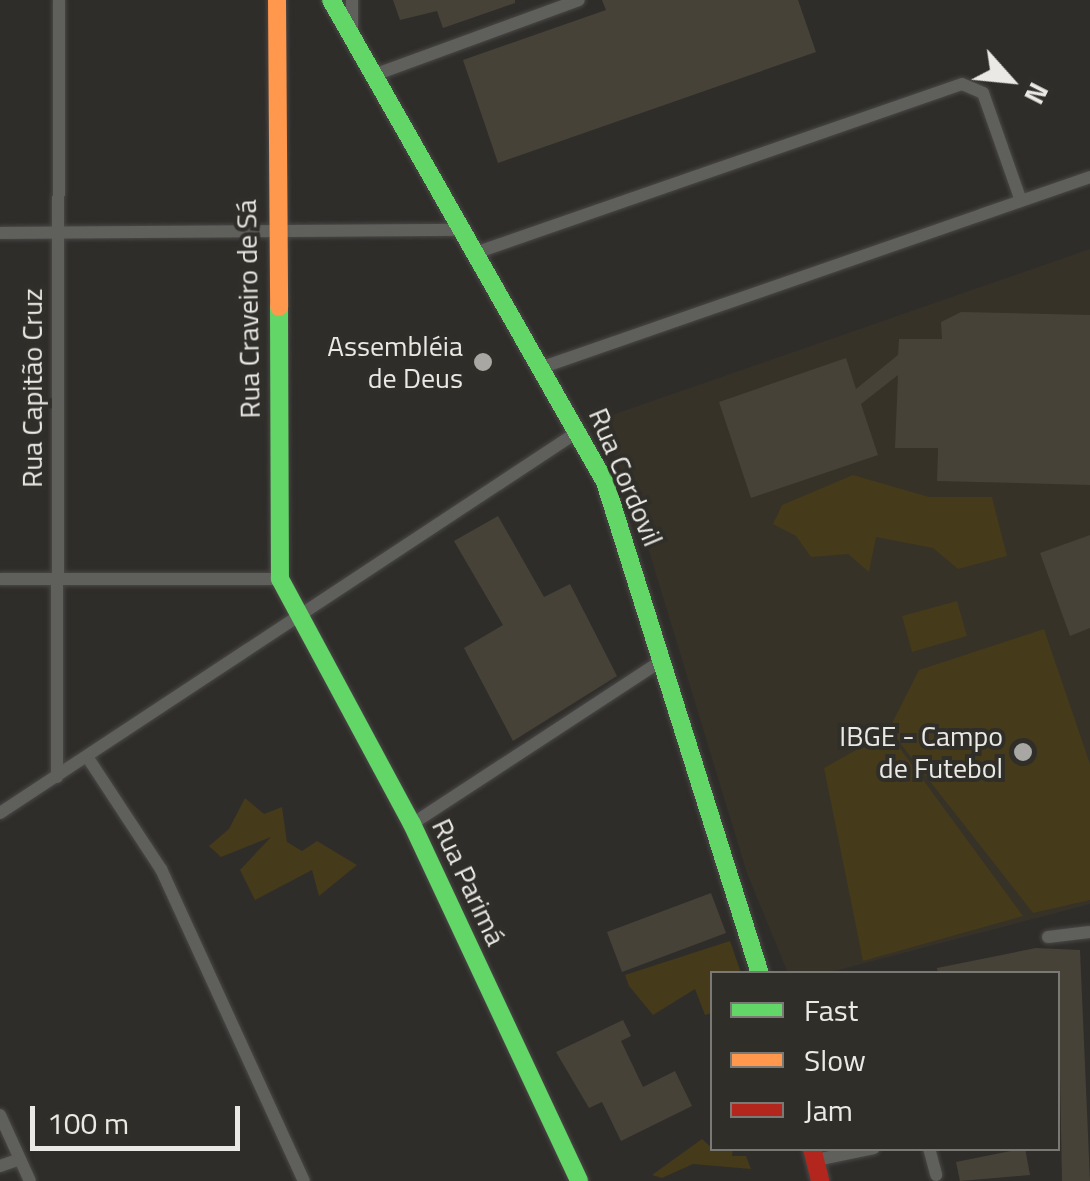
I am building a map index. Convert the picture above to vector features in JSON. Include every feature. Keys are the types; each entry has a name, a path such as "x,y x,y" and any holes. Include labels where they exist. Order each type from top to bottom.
{"street":[{"name":"Rua Capitão Cruz","path":"58,777 60,0"},
{"name":"Rua Craveiro de Sá","path":"276,0 273,234 280,579 296,614"},
{"name":"Rua Cordovil","path":"331,0 579,431 623,526 661,661 759,971"},
{"path":"352,0 352,40"},
{"path":"374,74 579,0"},
{"path":"478,252 962,84 984,93 1021,201"},
{"path":"543,367 1090,177"},
{"path":"0,233 464,230"},
{"path":"0,813 88,758 296,614 579,431"},
{"path":"0,579 280,579"},
{"name":"Rua Parimá","path":"296,614 412,824 578,1181"},
{"path":"412,824 661,661"},
{"path":"88,758 161,869 304,1181"},
{"path":"1048,936 1090,932"},
{"path":"0,1115 30,1181"},
{"path":"820,1181 814,1154 844,1151"},
{"path":"930,1151 936,1175"},
{"path":"0,1166 20,1158"}],"shaded area":[{"path":"1090,249 1090,904 835,971 787,971 747,873 632,495 598,420"},
{"path":"853,475 929,497 992,497 1007,556 958,569 933,548 876,537 869,572 848,554 811,557 796,536 773,524 782,505"},
{"path":"957,601 967,636 912,652 902,616"},
{"name":"IBGE - Campo de Futebol","path":"1044,629 1090,764 1090,900 1033,913 889,729 919,670"},
{"path":"888,732 1023,916 863,961 824,768"},
{"path":"245,798 264,814 282,807 287,842 302,851 317,841 357,865 319,896 312,870 255,900 240,870 271,837 221,857 209,846 229,829"},
{"path":"730,941 740,971 710,971 710,1014 705,1015 695,989 653,1015 629,986 625,975"},
{"path":"702,1139 710,1151 733,1151 732,1156 746,1156 751,1169 693,1164 662,1178 652,1175"}],"building":[{"path":"393,0 515,3 443,28 437,11 400,20"},
{"path":"602,0 798,0 816,52 498,163 463,60 606,10"},
{"path":"961,312 1090,315 1090,485 937,481 938,448 895,448 898,375 861,404 878,455 751,498 719,402 846,358 856,389 898,355 899,339 942,339 941,322"},
{"path":"498,516 544,597 570,584 617,676 513,741 464,648 503,625 454,541"},
{"path":"1090,535 1090,628 1070,636 1040,553"},
{"path":"711,893 726,933 622,972 607,932"},
{"path":"1036,948 1080,950 1090,1181 1062,1181 1060,971 937,968"},
{"path":"623,1020 631,1036 621,1041 643,1087 675,1071 692,1106 621,1141 602,1102 589,1108 556,1052"},
{"path":"1026,1151 1030,1175 960,1181 956,1162"}],"traffic: fast":[{"path":"331,0 605,482 759,971"},
{"path":"279,307 280,579 412,824 579,1181"}],"traffic: slow":[{"path":"277,0 279,307"}],"traffic: jam":[{"path":"813,1151 820,1181"}],"place":[{"name":"Assembléia de Deus","path":"483,362"},
{"name":"IBGE - Campo de Futebol","path":"1023,752"}]}
